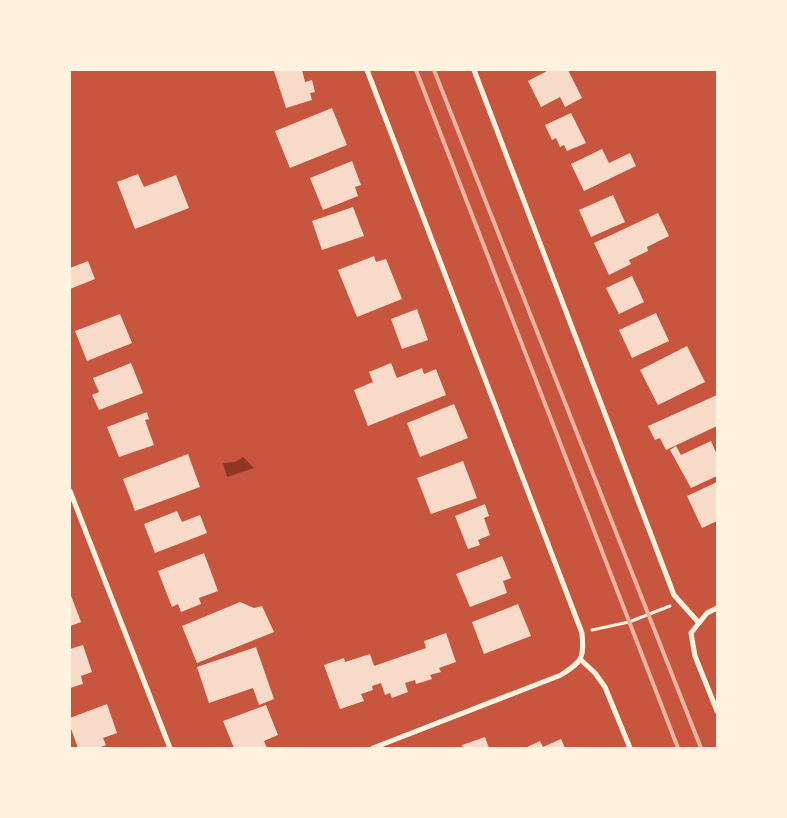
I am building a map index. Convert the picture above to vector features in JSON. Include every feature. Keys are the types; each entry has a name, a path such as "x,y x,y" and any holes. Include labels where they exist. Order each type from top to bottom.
{"street":[{"path":"367,70 582,632 584,650 581,660 561,674 373,748"},
{"path":"474,70 674,595 699,623"},
{"path":"70,491 170,748"},
{"path":"717,608 707,613 692,633 695,656 717,711"},
{"path":"581,660 595,673 604,686 630,748"}],"path":[{"path":"582,632 629,622 674,604"}],"shaded area":[{"path":"243,457 254,468 227,477 223,463 235,462"}],"building":[{"path":"302,70 305,82 312,80 315,92 310,93 312,100 286,108 274,71"},
{"path":"549,70 568,70 582,98 565,107 560,97 541,107 528,81"},
{"path":"332,108 347,145 290,168 275,131"},
{"path":"571,113 586,143 567,151 564,145 560,147 556,138 552,140 545,125"},
{"path":"602,149 609,163 630,153 636,166 584,191 571,164"},
{"path":"352,161 361,185 355,187 358,196 323,210 310,178"},
{"path":"138,174 144,187 176,175 189,208 135,229 117,182"},
{"path":"613,195 625,222 591,237 579,210"},
{"path":"353,207 364,236 322,250 312,221"},
{"path":"658,213 669,236 647,247 648,251 629,260 631,264 609,275 594,243"},
{"path":"374,256 376,262 386,259 402,299 357,317 338,270"},
{"path":"88,261 95,279 70,289 70,268"},
{"path":"632,276 644,302 619,314 606,288"},
{"path":"417,309 428,340 402,349 391,319"},
{"path":"656,313 669,341 632,358 619,330"},
{"path":"120,314 132,343 87,361 75,331"},
{"path":"687,346 705,382 658,405 640,370"},
{"path":"131,363 143,393 99,410 92,395 99,392 93,378"},
{"path":"391,363 397,378 422,368 424,374 436,369 446,395 368,426 354,390 373,382 369,372"},
{"path":"717,395 717,426 666,450 660,438 655,440 648,426"},
{"path":"454,404 468,438 420,457 407,423"},
{"path":"147,412 149,419 145,420 154,445 119,457 107,427"},
{"path":"711,441 717,455 717,476 691,488 670,450 676,446 681,455"},
{"path":"188,454 200,487 135,511 123,479"},
{"path":"463,461 477,498 431,514 417,478"},
{"path":"717,482 717,521 702,528 687,496"},
{"path":"485,504 489,516 484,518 490,535 478,540 480,545 468,549 455,516"},
{"path":"177,511 182,522 200,515 207,533 155,553 144,524"},
{"path":"204,553 218,591 199,598 201,604 181,612 178,604 172,607 158,571"},
{"path":"502,556 511,578 503,581 507,593 470,607 456,574"},
{"path":"70,593 81,622 70,626"},
{"path":"240,602 254,608 262,606 274,632 197,663 182,626"},
{"path":"518,604 531,636 484,654 472,622"},
{"path":"446,633 456,662 439,668 441,672 430,675 432,679 416,684 415,680 405,683 408,692 392,698 390,693 385,695 381,683 372,686 373,690 361,694 364,701 340,709 324,665 344,658 345,662 370,654 374,666 426,648 424,641"},
{"path":"83,645 92,672 81,676 83,684 70,688 70,649"},
{"path":"256,647 274,699 259,705 253,688 209,703 197,667"},
{"path":"107,704 117,733 103,738 106,745 98,748 78,748 70,726 70,718"},
{"path":"266,705 278,735 264,741 267,748 234,748 223,721"},
{"path":"485,737 489,748 463,748 462,745"},
{"path":"561,739 565,748 525,748 540,741 543,747"}],"railway":[{"path":"416,70 678,748"},
{"path":"434,70 701,748"}]}
